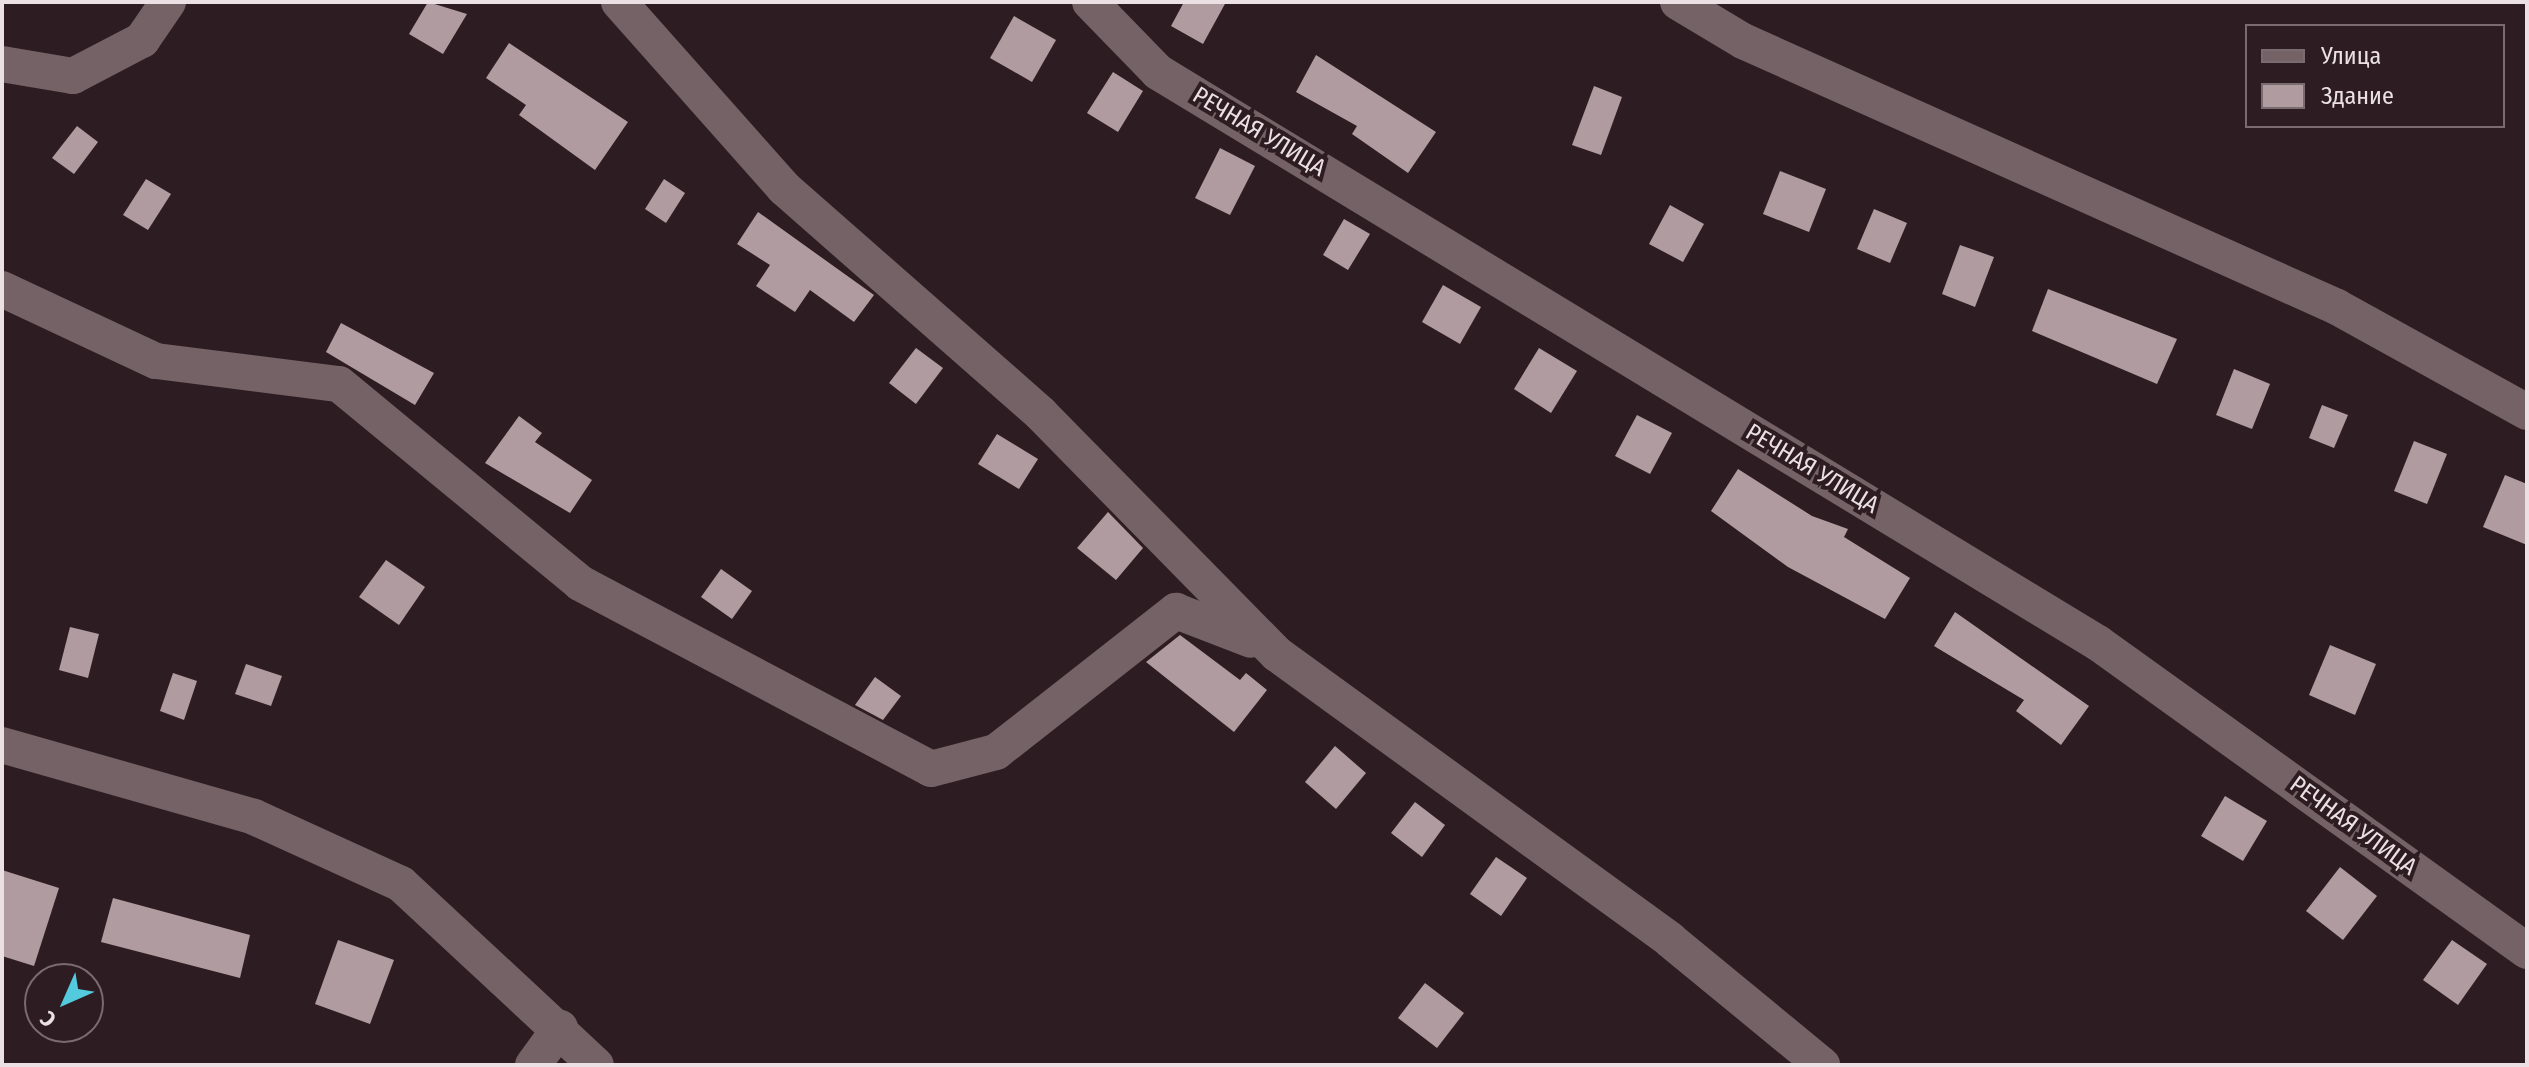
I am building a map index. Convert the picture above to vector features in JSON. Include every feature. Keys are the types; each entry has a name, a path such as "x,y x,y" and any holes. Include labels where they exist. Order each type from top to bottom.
{"street":[{"path":"2,64 73,76 142,40 168,2"},
{"path":"619,2 784,188 1041,414 1277,654"},
{"name":"РЕЧНАЯ УЛИЦА","path":"1090,2 1158,72 2098,643 2527,951"},
{"path":"1678,2 1743,41 2337,307 2527,412"},
{"path":"2,289 156,361 339,384 580,583 931,769 996,752 1176,611 1216,622 1277,654 1670,940 1822,1065"},
{"path":"2,745 254,817 401,884 560,1028 596,1065"},
{"path":"533,1065 560,1028"}],"building":[{"path":"428,2 467,14 443,54 409,34"},
{"path":"1184,2 1226,2 1203,44 1171,26"},
{"path":"1014,16 1056,40 1032,82 990,58"},
{"path":"509,43 628,122 595,170 519,115 526,105 486,78"},
{"path":"1316,55 1436,132 1408,173 1352,134 1357,126 1296,92"},
{"path":"1113,72 1143,91 1118,132 1087,113"},
{"path":"1594,86 1622,97 1601,155 1572,145"},
{"path":"77,126 98,142 74,174 52,158"},
{"path":"1220,148 1255,166 1230,215 1195,198"},
{"path":"1780,171 1826,189 1809,232 1763,214"},
{"path":"146,179 171,194 148,230 123,215"},
{"path":"664,179 685,193 666,223 645,209"},
{"path":"1670,205 1704,224 1683,262 1649,244"},
{"path":"1874,209 1907,223 1890,263 1857,249"},
{"path":"758,212 874,295 854,322 810,290 795,312 756,286 770,265 737,244"},
{"path":"1344,219 1370,234 1348,270 1323,255"},
{"path":"1960,245 1994,257 1975,307 1942,294"},
{"path":"1443,285 1481,307 1460,344 1422,322"},
{"path":"2048,289 2177,339 2157,384 2032,331"},
{"path":"341,323 434,373 415,405 326,352"},
{"path":"916,348 943,368 916,404 889,383"},
{"path":"1539,348 1577,371 1551,413 1514,389"},
{"path":"2234,369 2270,384 2252,429 2216,415"},
{"path":"2322,405 2348,415 2334,448 2309,438"},
{"path":"1637,415 1672,433 1650,474 1615,456"},
{"path":"519,416 542,433 535,442 592,480 570,513 485,463"},
{"path":"997,434 1038,459 1019,489 978,464"},
{"path":"2414,441 2447,454 2427,504 2394,491"},
{"path":"1738,469 1812,516 1848,529 1844,537 1910,578 1885,619 1788,567 1711,511"},
{"path":"2505,475 2527,484 2527,545 2483,527"},
{"path":"1108,512 1143,548 1116,580 1077,548"},
{"path":"386,560 425,587 399,625 359,597"},
{"path":"721,569 752,591 732,619 701,597"},
{"path":"1955,612 2089,706 2061,745 2016,711 2024,700 1934,646"},
{"path":"70,627 99,634 88,678 59,670"},
{"path":"1180,635 1240,680 1246,673 1267,690 1234,732 1146,662"},
{"path":"2330,645 2376,664 2355,715 2309,695"},
{"path":"246,664 282,676 271,706 235,694"},
{"path":"173,673 197,681 184,720 160,711"},
{"path":"875,677 901,696 883,720 855,705"},
{"path":"1335,746 1366,773 1336,809 1305,782"},
{"path":"2225,796 2267,821 2243,861 2201,836"},
{"path":"1415,802 1445,825 1422,857 1391,833"},
{"path":"1496,857 1527,878 1501,916 1470,894"},
{"path":"2340,867 2377,896 2343,940 2306,911"},
{"path":"2,870 59,888 35,963 2,956"},
{"path":"113,898 250,935 240,978 101,942"},
{"path":"338,940 394,960 370,1024 315,1004"},
{"path":"2452,940 2487,964 2458,1005 2423,980"},
{"path":"1425,983 1464,1013 1437,1048 1398,1018"}]}
